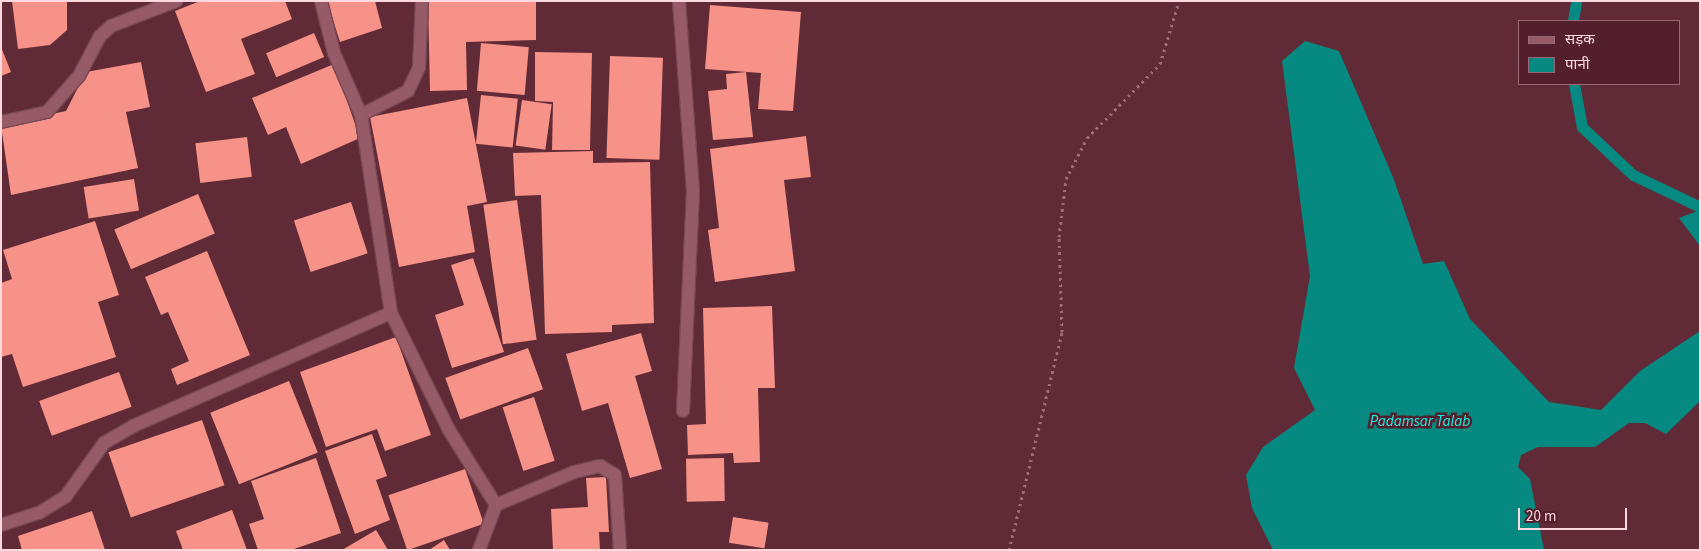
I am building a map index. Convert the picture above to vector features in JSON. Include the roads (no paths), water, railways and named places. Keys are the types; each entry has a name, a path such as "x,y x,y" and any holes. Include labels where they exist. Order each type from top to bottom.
{"street":[{"path":"1,122 47,112 79,76 100,36 111,26 176,1"},
{"path":"321,1 334,53 361,115 391,313 449,430 496,505"},
{"path":"361,115 408,92 419,67 422,1"},
{"path":"679,1 693,191 683,411"},
{"path":"1,524 39,513 66,496 104,443 133,426 391,313"},
{"path":"479,550 496,505 574,472 600,466 616,474 620,550"}],"water":[{"name":"Padamsar Talab","path":"1305,41 1339,51 1393,177 1423,264 1444,261 1470,319 1549,402 1601,410 1640,371 1700,331 1700,401 1666,434 1645,423 1629,423 1595,447 1538,447 1521,455 1518,467 1530,479 1544,550 1273,550 1252,508 1246,475 1263,447 1315,410 1294,368 1310,276 1282,61"},
{"path":"1700,210 1700,246 1679,218"}],"waterway":[{"path":"1573,20 1576,1"},
{"path":"1574,85 1582,127 1633,175 1700,207"}]}
